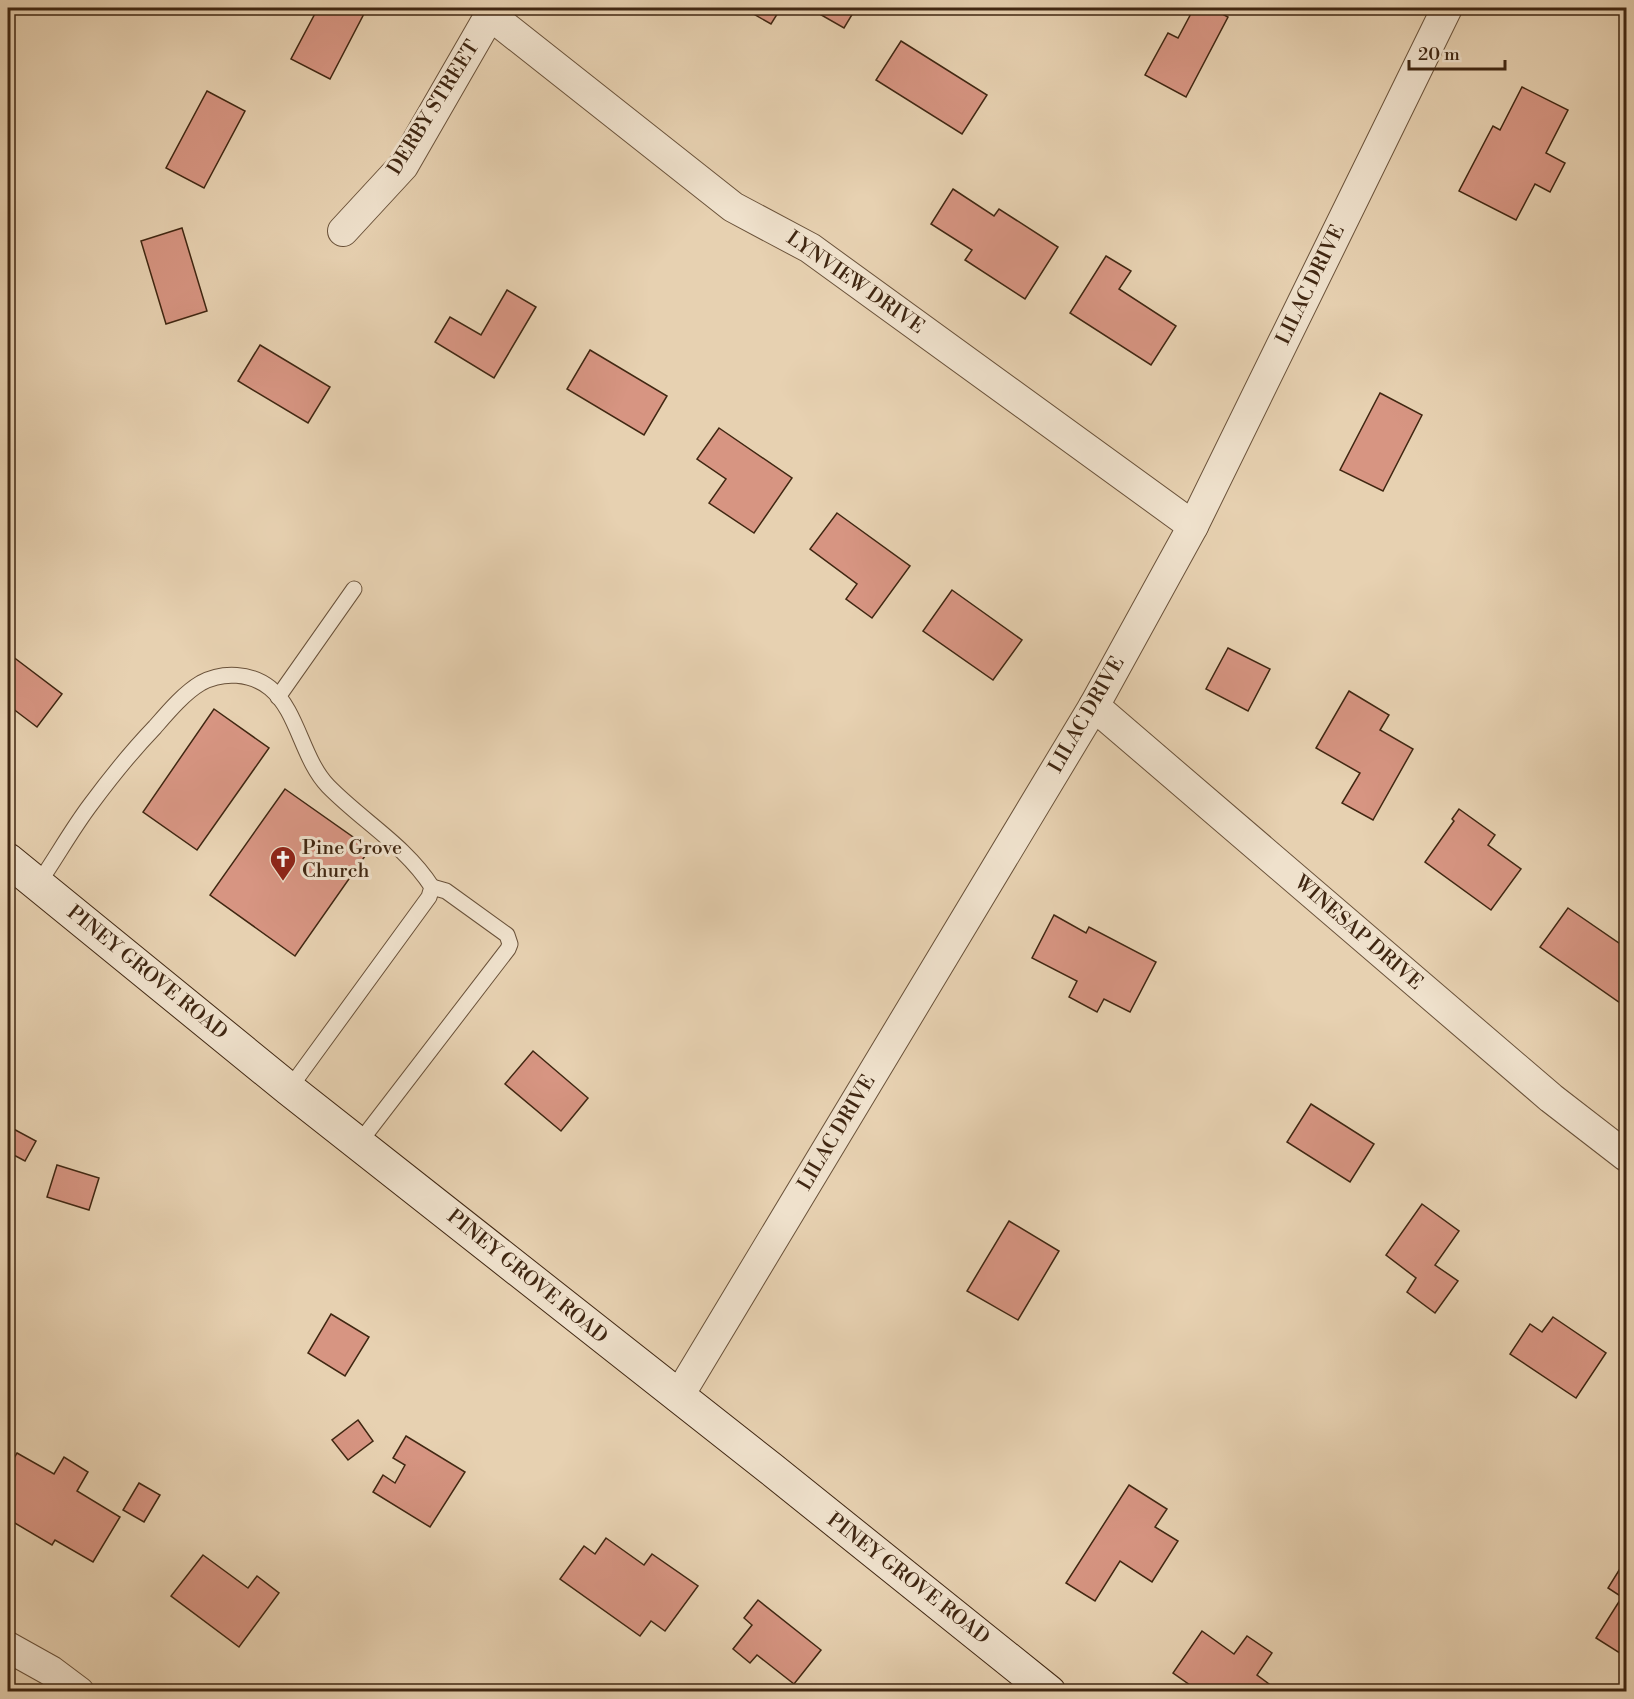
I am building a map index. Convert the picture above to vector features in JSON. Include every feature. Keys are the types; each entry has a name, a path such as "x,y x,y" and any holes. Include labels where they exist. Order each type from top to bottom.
{"main road":[{"name":"PINEY GROVE ROAD","path":"8,860 289,1089 770,1468 1048,1692"}],"street":[{"name":"LILAC DRIVE","path":"678,1397 1094,706 1193,526 1447,8"},
{"name":"LYNVIEW DRIVE","path":"492,11 733,207 810,248 1193,526"},
{"name":"DERBY STREET","path":"343,231 403,166 492,11"},
{"name":"WINESAP DRIVE","path":"1094,706 1551,1098 1626,1156"},
{"path":"8,1647 51,1671 79,1692"}],"lane":[{"path":"278,697 354,589"},
{"path":"38,884 90,805 137,746 176,704 201,683 224,676 248,676 269,688 284,704 314,766 327,785 415,863 432,887 440,888 454,897 507,936 510,944 359,1143"},
{"path":"289,1089 429,897 432,887"}],"building":[{"path":"318,8 367,8 330,79 291,59"},
{"path":"743,8 781,8 771,24"},
{"path":"809,8 856,8 844,28"},
{"path":"1194,8 1211,8 1228,17 1186,97 1145,75 1168,33 1178,38"},
{"path":"901,41 987,95 962,134 876,80"},
{"path":"1522,87 1568,110 1546,153 1565,163 1550,192 1535,184 1516,220 1459,191 1493,126 1500,130"},
{"path":"207,91 245,111 204,188 166,168"},
{"path":"953,189 994,216 999,209 1058,247 1025,299 965,260 972,250 931,224"},
{"path":"182,228 207,311 166,324 141,241"},
{"path":"1106,256 1131,271 1119,289 1176,326 1151,365 1070,313"},
{"path":"507,290 536,307 494,378 435,342 450,317 481,335"},
{"path":"260,345 330,387 308,423 238,381"},
{"path":"590,350 667,396 644,435 567,389"},
{"path":"1380,393 1422,415 1383,491 1340,470"},
{"path":"719,428 792,478 754,533 709,503 726,479 697,459"},
{"path":"837,513 910,566 872,618 846,599 857,584 810,549"},
{"path":"952,590 1022,640 993,680 923,631"},
{"path":"1228,648 1270,669 1248,711 1206,689"},
{"path":"8,653 62,694 37,727 8,705"},
{"path":"1349,691 1389,715 1380,730 1413,749 1373,820 1342,803 1360,773 1316,748"},
{"path":"214,709 269,748 197,850 143,812"},
{"path":"285,789 370,849 295,956 210,895"},
{"path":"1459,809 1495,835 1488,845 1521,869 1491,910 1425,862 1454,821 1452,819"},
{"path":"1568,908 1626,948 1626,1007 1540,947"},
{"path":"1054,915 1086,933 1089,927 1156,962 1130,1012 1104,999 1097,1012 1069,997 1077,981 1032,958"},
{"path":"533,1051 588,1098 561,1131 505,1084"},
{"path":"1311,1104 1374,1144 1350,1182 1287,1142"},
{"path":"8,1126 36,1141 25,1161 8,1152"},
{"path":"57,1165 99,1178 89,1210 47,1197"},
{"path":"1422,1204 1459,1231 1435,1265 1458,1281 1435,1313 1407,1292 1416,1278 1386,1255"},
{"path":"1009,1221 1059,1251 1018,1320 967,1291"},
{"path":"331,1314 369,1337 345,1376 308,1353"},
{"path":"1553,1317 1606,1353 1576,1398 1510,1354 1530,1324 1542,1332"},
{"path":"358,1420 373,1441 348,1460 332,1440"},
{"path":"406,1436 465,1472 430,1527 373,1492 383,1475 395,1483 405,1465 393,1458"},
{"path":"17,1453 54,1474 64,1457 88,1472 77,1491 120,1517 93,1562 55,1540 52,1545 8,1519 8,1469"},
{"path":"139,1483 160,1495 144,1522 123,1510"},
{"path":"1129,1485 1167,1509 1155,1527 1178,1541 1152,1582 1120,1561 1095,1601 1066,1583"},
{"path":"606,1538 644,1565 652,1554 698,1586 665,1631 651,1621 640,1636 560,1579 584,1546 595,1554"},
{"path":"203,1555 248,1588 257,1576 279,1593 239,1647 171,1596"},
{"path":"1621,1567 1626,1570 1626,1657 1596,1638 1622,1597 1608,1588"},
{"path":"758,1600 821,1650 794,1684 757,1655 750,1663 733,1649 752,1625 744,1618"},
{"path":"1202,1631 1234,1654 1247,1636 1272,1653 1257,1675 1280,1692 1200,1692 1173,1673"}],"place":[{"name":"Pine Grove Church","path":"283,882"}]}
